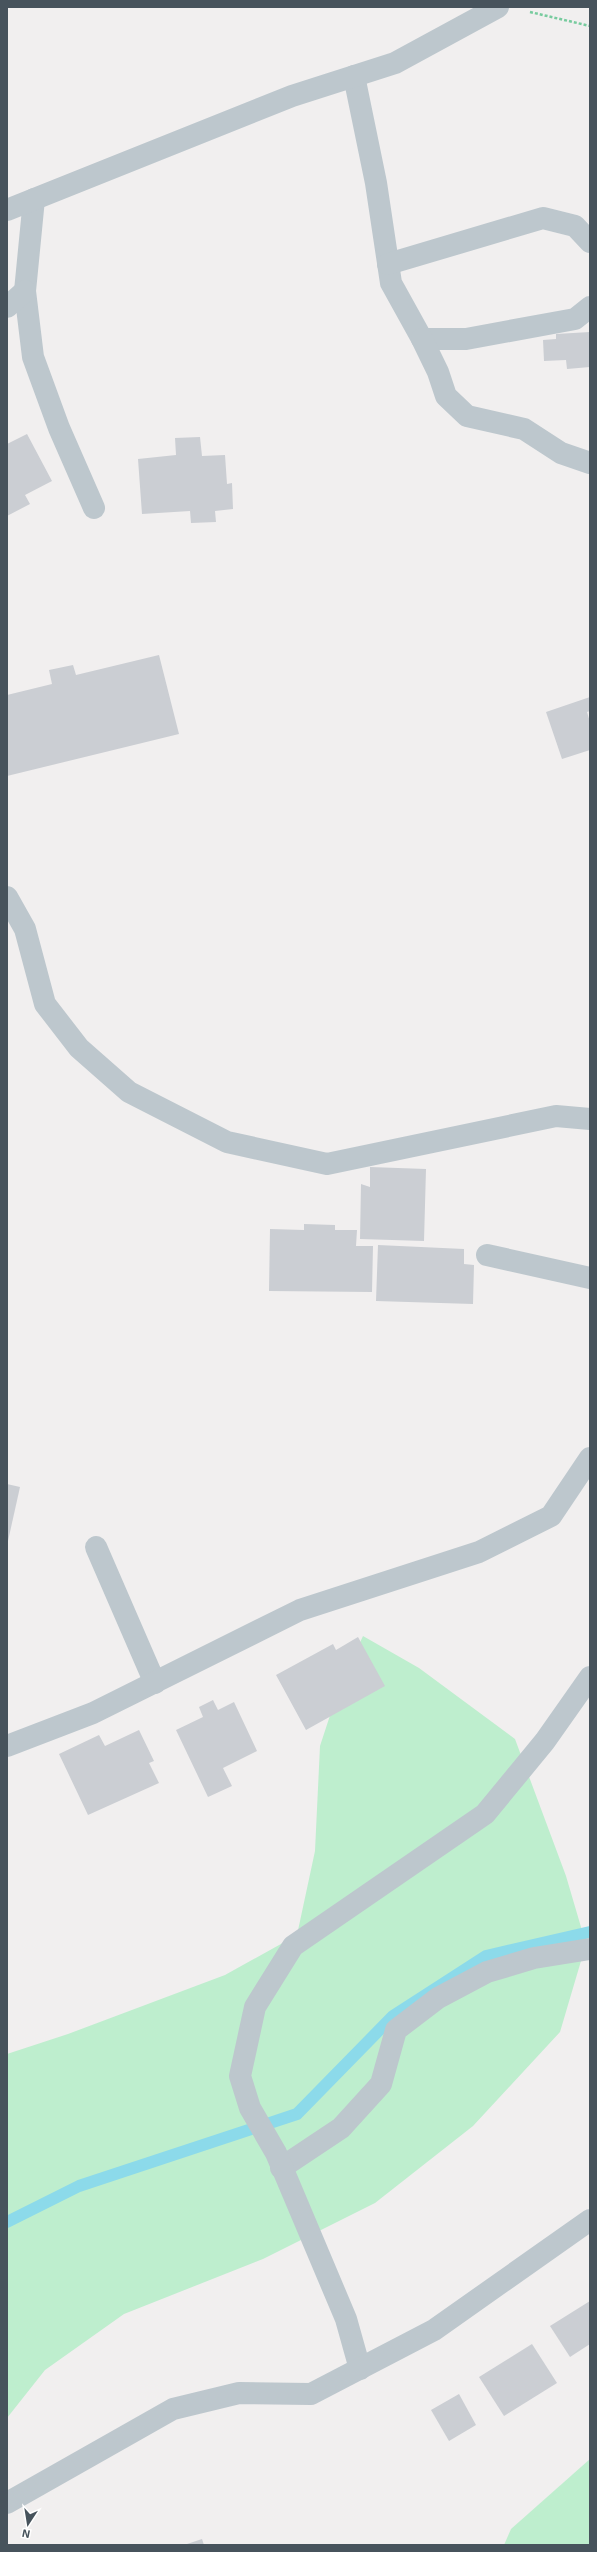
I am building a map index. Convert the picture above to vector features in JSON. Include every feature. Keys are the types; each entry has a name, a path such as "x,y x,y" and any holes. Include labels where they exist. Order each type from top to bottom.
{"street":[{"path":"7,210 292,96 395,63 498,7"},
{"path":"354,76 376,183 391,283 422,339 438,372 446,396 467,416 524,429 561,453 590,463"},
{"path":"34,199 25,291 33,357 59,428 94,508"},
{"path":"388,264 543,218 575,226 590,242"},
{"path":"7,307 25,291"},
{"path":"422,339 466,339 575,319 590,307"},
{"path":"7,897 25,929 45,1004 79,1048 129,1092 227,1142 326,1164 556,1116 590,1119"},
{"path":"487,1255 590,1278"},
{"path":"7,1746 93,1713 300,1610 479,1552 552,1516 590,1458"},
{"path":"96,1547 155,1683"},
{"path":"360,2369 346,2319 279,2160 250,2108 240,2076 255,2007 293,1946 485,1814 545,1741 590,1677"},
{"path":"279,2160 341,2128 381,2084 396,2030 438,1998 487,1972 534,1958 590,1949"},
{"path":"7,2503 173,2409 240,2393 311,2394 434,2330 590,2220"}],"path":[{"path":"522,10 590,26"}],"green space":[{"path":"363,1636 419,1668 515,1739 566,1876 586,1944 560,2032 473,2126 375,2203 263,2259 124,2314 45,2370 7,2418 7,2054 68,2034 225,1975 297,1935 315,1851 320,1746 339,1688"},
{"path":"590,2459 590,2545 504,2545 511,2529"}],"building":[{"path":"590,332 590,367 567,369 566,360 544,361 543,340 556,339 556,334"},
{"path":"27,434 52,481 25,495 30,504 7,516 7,444"},
{"path":"200,437 202,456 225,455 227,484 232,483 233,509 215,511 216,522 191,523 190,511 142,514 138,459 176,455 175,438"},
{"path":"159,655 179,734 7,776 7,695 52,684 49,670 73,665 76,675"},
{"path":"590,697 590,711 587,712 590,722 590,750 562,759 546,712"},
{"path":"370,1167 426,1169 424,1241 360,1239 361,1184 370,1187"},
{"path":"304,1224 335,1225 335,1230 357,1230 356,1246 373,1246 372,1292 269,1291 270,1229 304,1230"},
{"path":"378,1245 464,1249 464,1264 474,1265 473,1304 376,1301"},
{"path":"7,1484 20,1487 8,1541 7,1541"},
{"path":"358,1637 385,1686 306,1730 276,1675 333,1644 336,1650"},
{"path":"213,1700 218,1710 234,1702 257,1751 223,1768 232,1786 208,1797 176,1730 203,1717 199,1707"},
{"path":"139,1730 154,1761 149,1763 159,1783 88,1815 59,1754 99,1735 105,1746"},
{"path":"590,2301 590,2344 570,2357 550,2326"},
{"path":"532,2344 557,2383 504,2416 479,2377"},
{"path":"459,2394 476,2425 449,2441 431,2410"},
{"path":"202,2539 204,2545 184,2545"}],"waterway":[{"path":"7,2222 79,2186 297,2114 393,2016 486,1956 590,1932"}]}
